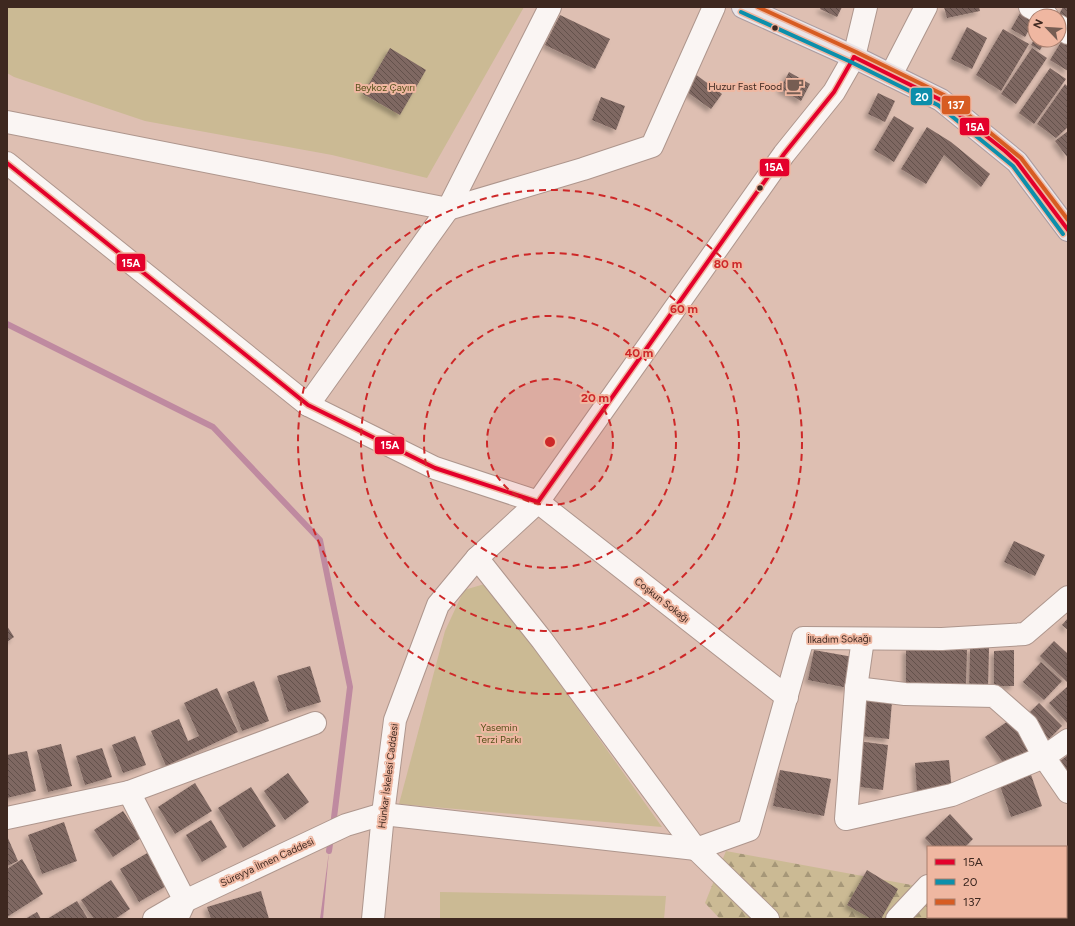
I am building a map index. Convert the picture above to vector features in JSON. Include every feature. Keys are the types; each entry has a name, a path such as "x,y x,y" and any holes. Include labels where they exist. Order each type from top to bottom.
{"main road":[{"path":"743,7 854,57 941,100 1017,162 1068,230"}],"street":[{"path":"308,405 448,209 550,7"},
{"path":"7,122 448,209 583,169 652,146 714,7"},
{"name":"Hünkar İskelesi Caddesi","path":"373,919 383,814 395,720 438,604 477,558 538,502 784,154 834,92 854,57 866,7"},
{"path":"891,75 926,7"},
{"name":"Coşkun Sokağı","path":"7,163 308,405 435,468 538,502 787,697"},
{"path":"477,558 542,640 696,849 768,919"},
{"name":"İlkadım Sokağı","path":"696,849 750,830 803,638 942,639 1025,634 1068,597"},
{"path":"863,638 856,688 846,819 952,795 1044,757 1068,740"},
{"path":"856,688 905,694 994,696 1027,725 1044,757 1068,792"},
{"path":"7,818 129,792 315,723"},
{"path":"129,792 181,910"},
{"path":"383,814 696,849"},
{"name":"Süreyya İlmen Caddesi","path":"154,919 181,910 312,841 346,825 383,814"},
{"path":"897,919 927,887"}],"green space":[{"name":"Beykoz Çayırı","path":"7,7 524,7 427,178 332,155 145,121 14,77 7,73"},
{"name":"Yasemin Terzi Parkı","path":"488,583 662,827 399,804 445,631 464,590"},
{"path":"726,851 927,888 927,918 1067,918 1068,889 1068,919 720,919 705,903"},
{"path":"440,892 666,896 664,919 440,919"}],"shaded area":[{"path":"329,851 323,919 320,919"}],"building":[{"path":"821,7 842,7 837,17 820,9"},
{"path":"944,7 979,7 980,11 947,18"},
{"path":"1068,7 1068,22 1067,8 1062,8"},
{"path":"1023,8 1027,12 1027,33 1025,37 1011,29"},
{"path":"560,15 610,39 595,69 545,45"},
{"path":"967,27 987,38 972,69 951,59"},
{"path":"1003,29 1027,43 1027,47 1001,91 976,75"},
{"path":"1067,39 1068,40 1068,71 1050,60 1057,48 1067,48"},
{"path":"390,48 426,70 400,115 363,94"},
{"path":"1032,48 1047,58 1016,104 1001,94"},
{"path":"1050,68 1066,79 1034,124 1019,113"},
{"path":"691,71 722,94 711,109 680,87"},
{"name":"Huzur Fast Food","path":"789,72 810,84 801,101 780,89"},
{"path":"1065,84 1068,87 1068,127 1056,138 1037,124"},
{"path":"878,93 895,101 885,122 868,114"},
{"path":"601,97 625,106 616,130 592,120"},
{"path":"894,116 914,128 894,162 874,150"},
{"path":"927,127 951,142 990,174 981,187 944,155 926,184 901,169"},
{"path":"1068,131 1068,158 1055,141"},
{"path":"1014,541 1045,555 1035,576 1004,562"},
{"path":"1068,618 1068,630 1062,625"},
{"path":"7,626 14,637 7,642"},
{"path":"1054,641 1068,654 1067,682 1040,656"},
{"path":"970,648 989,648 988,691 969,691"},
{"path":"906,649 967,650 966,686 906,685"},
{"path":"814,650 853,657 848,688 808,680"},
{"path":"1014,650 1014,686 994,686 994,651"},
{"path":"1041,662 1062,681 1044,700 1023,682"},
{"path":"310,666 321,702 288,712 277,676"},
{"path":"254,681 269,721 242,731 227,692"},
{"path":"1068,686 1068,724 1049,703"},
{"path":"217,688 238,732 166,766 151,731 179,719 188,741 199,736 184,703"},
{"path":"863,698 892,701 889,739 860,736"},
{"path":"1039,703 1062,726 1049,739 1026,716"},
{"path":"1011,719 1032,749 1006,767 985,737"},
{"path":"135,736 146,765 123,773 112,745"},
{"path":"858,741 888,745 883,790 853,786"},
{"path":"61,744 72,786 48,792 37,750"},
{"path":"102,748 112,777 85,785 76,756"},
{"path":"27,751 36,791 7,798 7,755"},
{"path":"1068,755 1068,772 1060,761"},
{"path":"949,760 952,791 917,794 915,763"},
{"path":"780,770 831,779 824,816 773,806"},
{"path":"1030,772 1042,806 1011,817 999,783"},
{"path":"288,773 309,802 285,820 264,791"},
{"path":"195,783 212,811 175,834 158,807"},
{"path":"251,787 276,826 243,848 218,808"},
{"path":"123,811 141,838 113,857 94,830"},
{"path":"950,814 973,839 966,846 932,846 925,838"},
{"path":"211,820 227,847 202,862 186,835"},
{"path":"64,822 77,861 42,874 28,835"},
{"path":"7,836 18,861 7,866"},
{"path":"149,852 168,885 139,902 120,869"},
{"path":"22,859 43,894 7,917 7,869"},
{"path":"867,870 898,889 881,919 871,919 847,905"},
{"path":"111,880 130,909 115,919 94,919 81,900"},
{"path":"261,891 269,919 211,919 207,907"},
{"path":"77,901 88,919 47,919"},
{"path":"37,912 41,919 25,919"}],"waterway":[{"path":"7,324 213,427 320,540 350,687 333,826"},
{"path":"329,851 331,837"}],"transit line":[{"name":"137","path":"758,7 856,52 944,95 1021,158 1068,220"},
{"name":"20","path":"741,12 851,62 938,105 1013,166 1063,234"},
{"name":"15A","path":"854,57 941,100 1005,151 1017,162 1068,230"},
{"name":"15A","path":"538,502 784,154 834,92 854,57"},
{"name":"15A","path":"7,163 308,405 435,468 538,502"}],"place":[{"name":"Huzur Fast Food","path":"795,86"}]}
